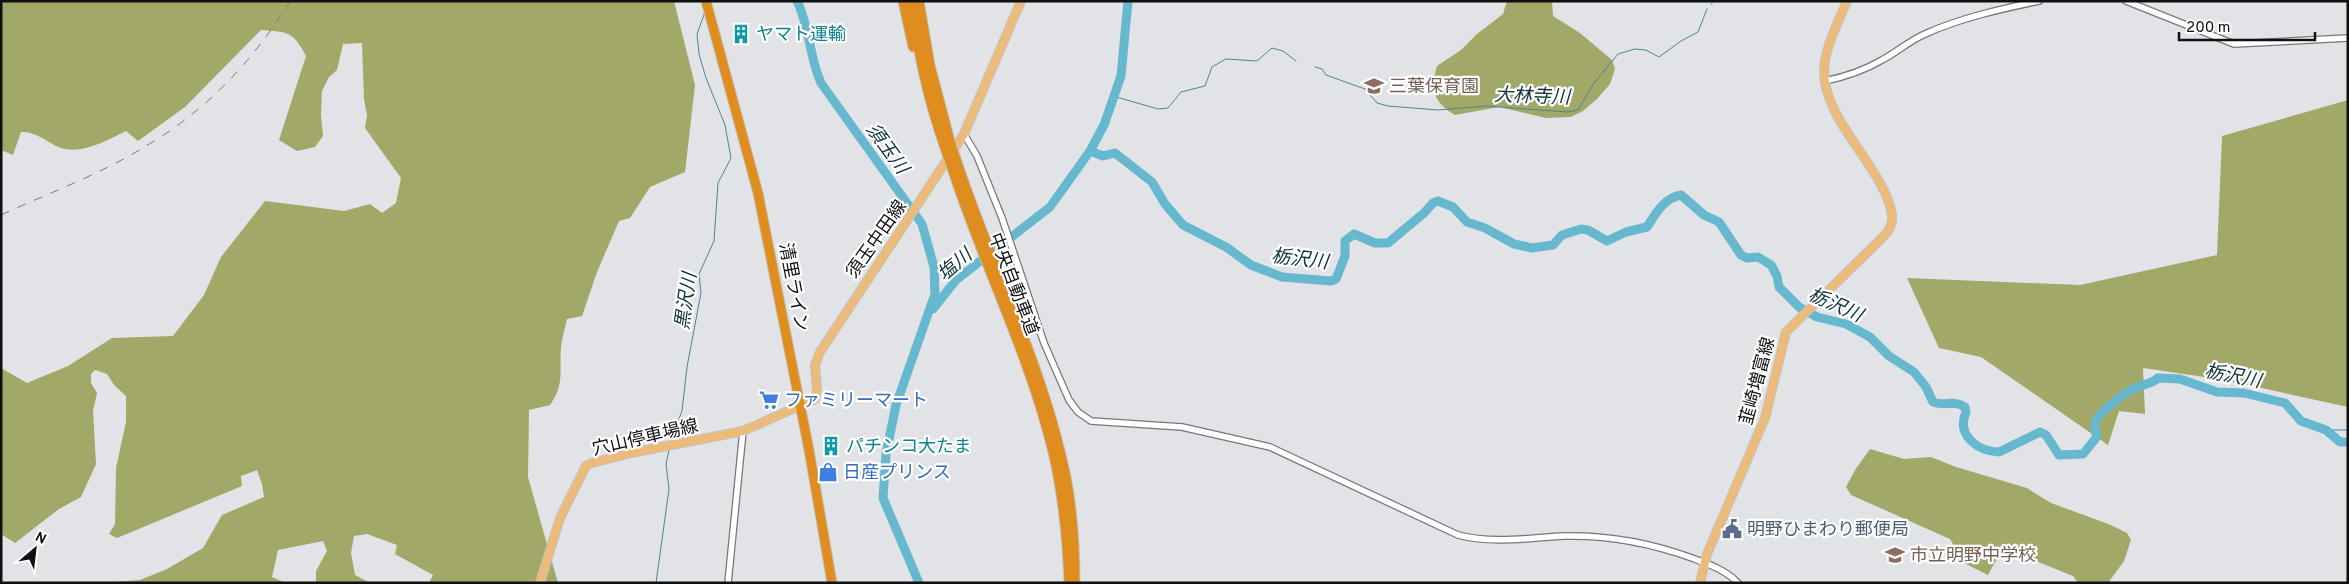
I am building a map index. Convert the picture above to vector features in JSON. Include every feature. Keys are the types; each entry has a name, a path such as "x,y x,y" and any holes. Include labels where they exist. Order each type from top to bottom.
{"highway":[{"name":"清里ライン","path":"706,1 758,193 800,406 832,583"},
{"path":"903,1 918,67 936,124"},
{"name":"中央自動車道","path":"912,1 919,49 936,124 948,148 1003,292 1036,368 1062,460 1070,502 1075,583"},
{"name":"中央自動車道","path":"920,1 930,65 948,148"},
{"name":"中央自動車道","path":"1003,292 1029,370 1055,461 1062,502 1069,583"}],"main road":[{"name":"須玉中田線","path":"800,406 815,399 817,390 815,365 820,352 837,323 926,194 964,134 1021,1"},
{"name":"韮崎増富線","path":"1700,583 1705,563 1765,418 1784,339 1797,320 1889,230 1892,216 1882,190 1831,102 1825,81 1825,62 1847,1"},
{"name":"穴山停車場線","path":"540,583 560,518 586,466 597,461 631,453 743,431 800,406"}],"street":[{"path":"1825,81 1845,76 1876,63 1896,49 1926,33 2000,9 2039,1"},
{"path":"2126,1 2234,44 2348,38"},
{"path":"964,134 976,156 1002,218 1044,343 1069,400 1078,412 1091,421 1182,427 1208,431 1270,447 1448,532 1466,537 1486,540 1594,537 1649,544 1705,563 1729,574 1738,583"},
{"path":"728,583 743,431"}],"green space":[{"path":"1,1 674,1 695,85 685,172 650,187 630,218 619,221 597,272 582,316 567,319 561,347 560,384 555,397 550,405 529,410 528,477 558,583 429,583 433,575 395,554 397,545 367,534 354,536 351,553 355,575 370,583 316,583 316,571 327,551 323,541 278,550 272,577 286,583 103,583 140,580 167,569 203,548 222,515 264,497 257,470 241,476 242,486 117,538 109,534 115,524 116,468 126,422 126,396 114,385 107,374 95,370 91,374 91,383 97,393 93,411 96,464 81,497 59,509 15,543 1,534 1,368 27,383 68,366 112,338 173,336 204,295 221,257 265,201 344,211 370,204 382,213 396,203 401,178 365,128 367,115 364,99 362,43 343,44 337,70 329,77 322,91 321,115 323,136 315,147 297,151 279,140 306,56 293,37 278,31 261,30 185,107 138,141 126,131 101,143 74,150 56,146 35,134 21,132 13,155 1,150"},
{"path":"1507,1 1552,1 1553,16 1580,33 1612,60 1615,69 1610,84 1583,111 1571,117 1546,118 1499,107 1455,115 1438,100 1434,88 1437,66 1461,50 1477,34 1503,14"},
{"path":"2348,100 2348,407 2225,380 2143,368 2145,414 2119,411 2108,445 1981,357 1939,348 1907,278 2080,285 2217,255 2222,136"},
{"path":"1870,449 1904,459 1931,457 1956,467 2027,488 2051,503 2111,525 2127,533 2131,540 2124,561 2108,583 2078,583 2073,576 2018,554 1999,555 1988,575 1964,563 1950,539 1851,495 1846,487"}],"waterway":[{"name":"須玉川","path":"797,1 805,21 814,63 821,83 922,224 934,267 935,294 896,405 886,454 883,498 919,583"},
{"name":"塩川","path":"933,309 956,280 1050,207 1090,151 1104,125 1121,76 1128,1"},
{"name":"大林寺川","path":"1711,4 1714,1"},
{"name":"大林寺川","path":"1315,67 1322,69 1326,75 1365,89 1377,103 1388,106 1438,110 1486,106 1567,112 1578,110 1594,83 1618,54 1635,49 1646,50 1659,57 1681,41 1698,32 1707,9"},
{"name":"黒沢川","path":"670,441 682,411 687,367 701,293 699,274 714,241 718,183 731,158 725,125 706,78 699,54 697,34 705,12"},
{"name":"大林寺川","path":"1113,96 1158,109 1168,108 1181,92 1205,86 1212,67 1226,59 1257,61 1272,48 1283,51 1296,61"},
{"name":"栃沢川","path":"1090,151 1103,156 1115,153 1152,182 1165,204 1183,225 1226,247 1251,265 1282,277 1331,281 1336,279 1345,256 1345,241 1354,234 1375,243 1388,243 1433,203 1438,201 1453,207 1467,222 1485,228 1514,244 1532,248 1553,245 1562,235 1581,229 1588,230 1607,241 1626,232 1647,227 1665,203 1681,195 1704,215 1719,222 1741,255 1747,258 1758,257 1771,265 1777,276 1779,287 1799,307 1817,317 1846,324 1870,337 1889,356 1914,372 1926,387 1933,402 1941,404 1953,403 1965,407 1964,428 1966,434 1970,440 1983,449 1999,452 2040,432 2046,435 2059,455 2083,454 2096,438 2095,423 2106,409 2129,391 2158,378 2180,379 2217,392 2244,393 2285,403 2301,421 2326,430 2340,442 2348,442"},
{"path":"2326,430 2348,430"},
{"name":"黒沢川","path":"656,583 669,489 666,464 669,450"}],"railway":[{"path":"1,215 111,166 146,146 189,117 244,64 261,44 290,1"}],"place":[{"name":"ヤマト運輸","path":"741,34"},
{"name":"三葉保育園","path":"1374,86"},
{"name":"ファミリーマート","path":"769,400"},
{"name":"パチンコ大たま","path":"831,446"},
{"name":"日産プリンス","path":"828,472"},
{"name":"明野ひまわり郵便局","path":"1732,529"},
{"name":"市立明野中学校","path":"1895,555"}]}
